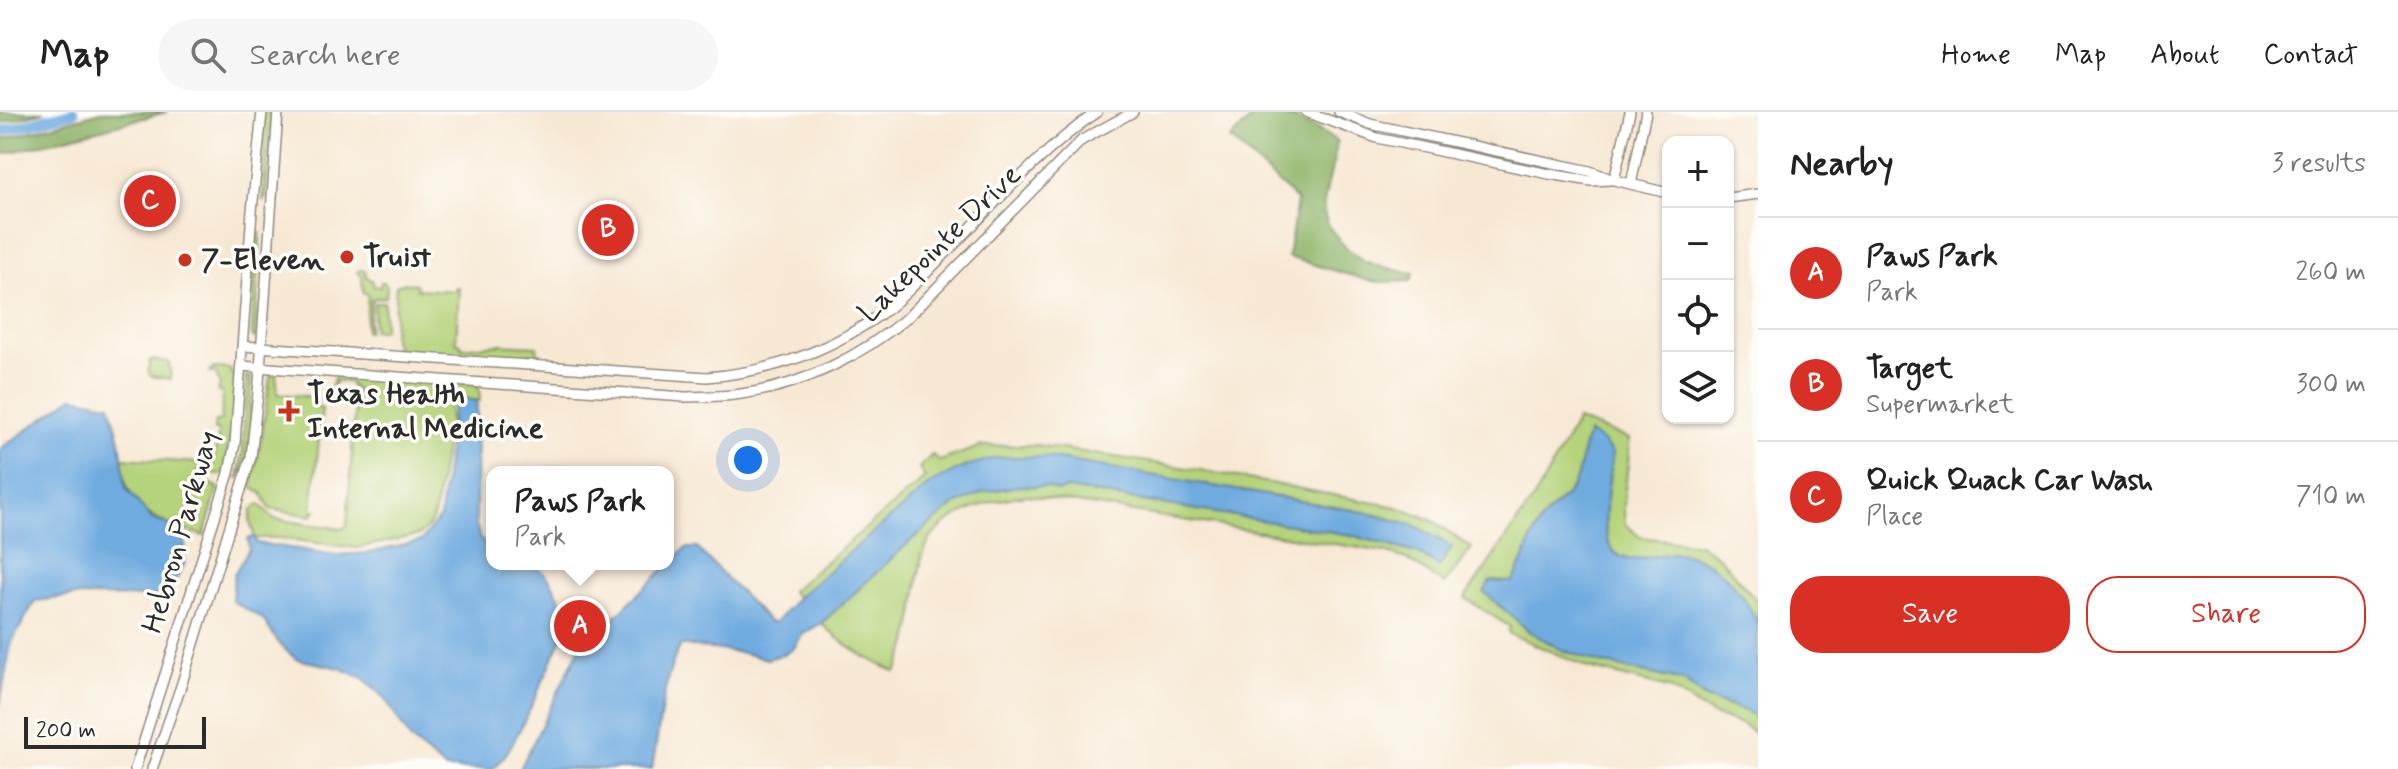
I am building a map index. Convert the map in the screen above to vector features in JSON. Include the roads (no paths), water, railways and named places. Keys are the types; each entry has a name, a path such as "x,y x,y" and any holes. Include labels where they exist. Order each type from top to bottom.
{"main road":[{"name":"Hebron Parkway","path":"135,769 225,486 236,440 262,112"},
{"name":"Hebron Parkway","path":"152,769 242,491 254,438 278,112"},
{"name":"Lakepointe Drive","path":"243,346 719,376 773,367 824,347 879,316 917,282 1036,161 1063,136 1097,112"},
{"name":"Lakepointe Drive","path":"241,366 685,397 739,395 779,388 832,366 890,331 1082,140 1133,112"},
{"path":"1306,112 1377,138 1591,181 1614,180"},
{"path":"1339,112 1370,124 1590,171 1662,192"},
{"path":"1614,180 1630,112"},
{"path":"1631,184 1646,112"},
{"path":"1488,161 1489,148"},
{"path":"1036,161 1049,173"},
{"path":"1734,197 1758,194"},
{"path":"917,282 930,294"},
{"path":"824,347 832,366"},
{"path":"543,367 543,387"},
{"path":"225,486 242,491"},
{"path":"164,679 182,683"},
{"path":"160,690 178,695"}],"water":[{"path":"455,396 477,401 476,524 480,539 486,544 486,570 540,570 557,593 565,623 565,631 521,728 500,762 492,769 446,769 411,740 384,697 363,678 340,668 296,659 280,645 263,619 232,601 234,574 249,549 248,539 254,537 257,543 337,555 368,553 421,541 440,517"},
{"path":"73,397 110,404 120,440 126,488 152,519 185,530 185,563 167,597 75,596 35,601 11,643 0,705 0,449"},
{"path":"1589,433 1602,441 1612,453 1606,525 1609,544 1615,552 1630,559 1676,553 1705,561 1736,587 1751,610 1758,627 1758,719 1745,711 1705,698 1684,681 1600,663 1562,650 1530,632 1484,592 1490,581 1512,582 1537,527 1572,487"},
{"path":"999,457 1047,457 1364,512 1414,525 1452,547 1439,567 1419,554 1351,535 1068,489 1058,491 1047,487 1019,486 984,492 953,506 823,622 802,635 794,648 785,654 767,659 681,645 666,687 652,769 520,769 583,641 597,634 663,570 674,570 674,560 686,548 697,548 769,622 775,623 798,597 931,483 966,466"}],"waterway":[{"path":"0,132 73,112"}],"place":[{"name":"Quick Quack Car Wash","path":"150,201"},
{"name":"Target","path":"608,230"},
{"name":"Truist","path":"347,257"},
{"name":"7-Eleven","path":"185,260"},
{"name":"Texas Health Internal Medicine","path":"289,411"},
{"name":"Paws Park","path":"580,626"}]}
